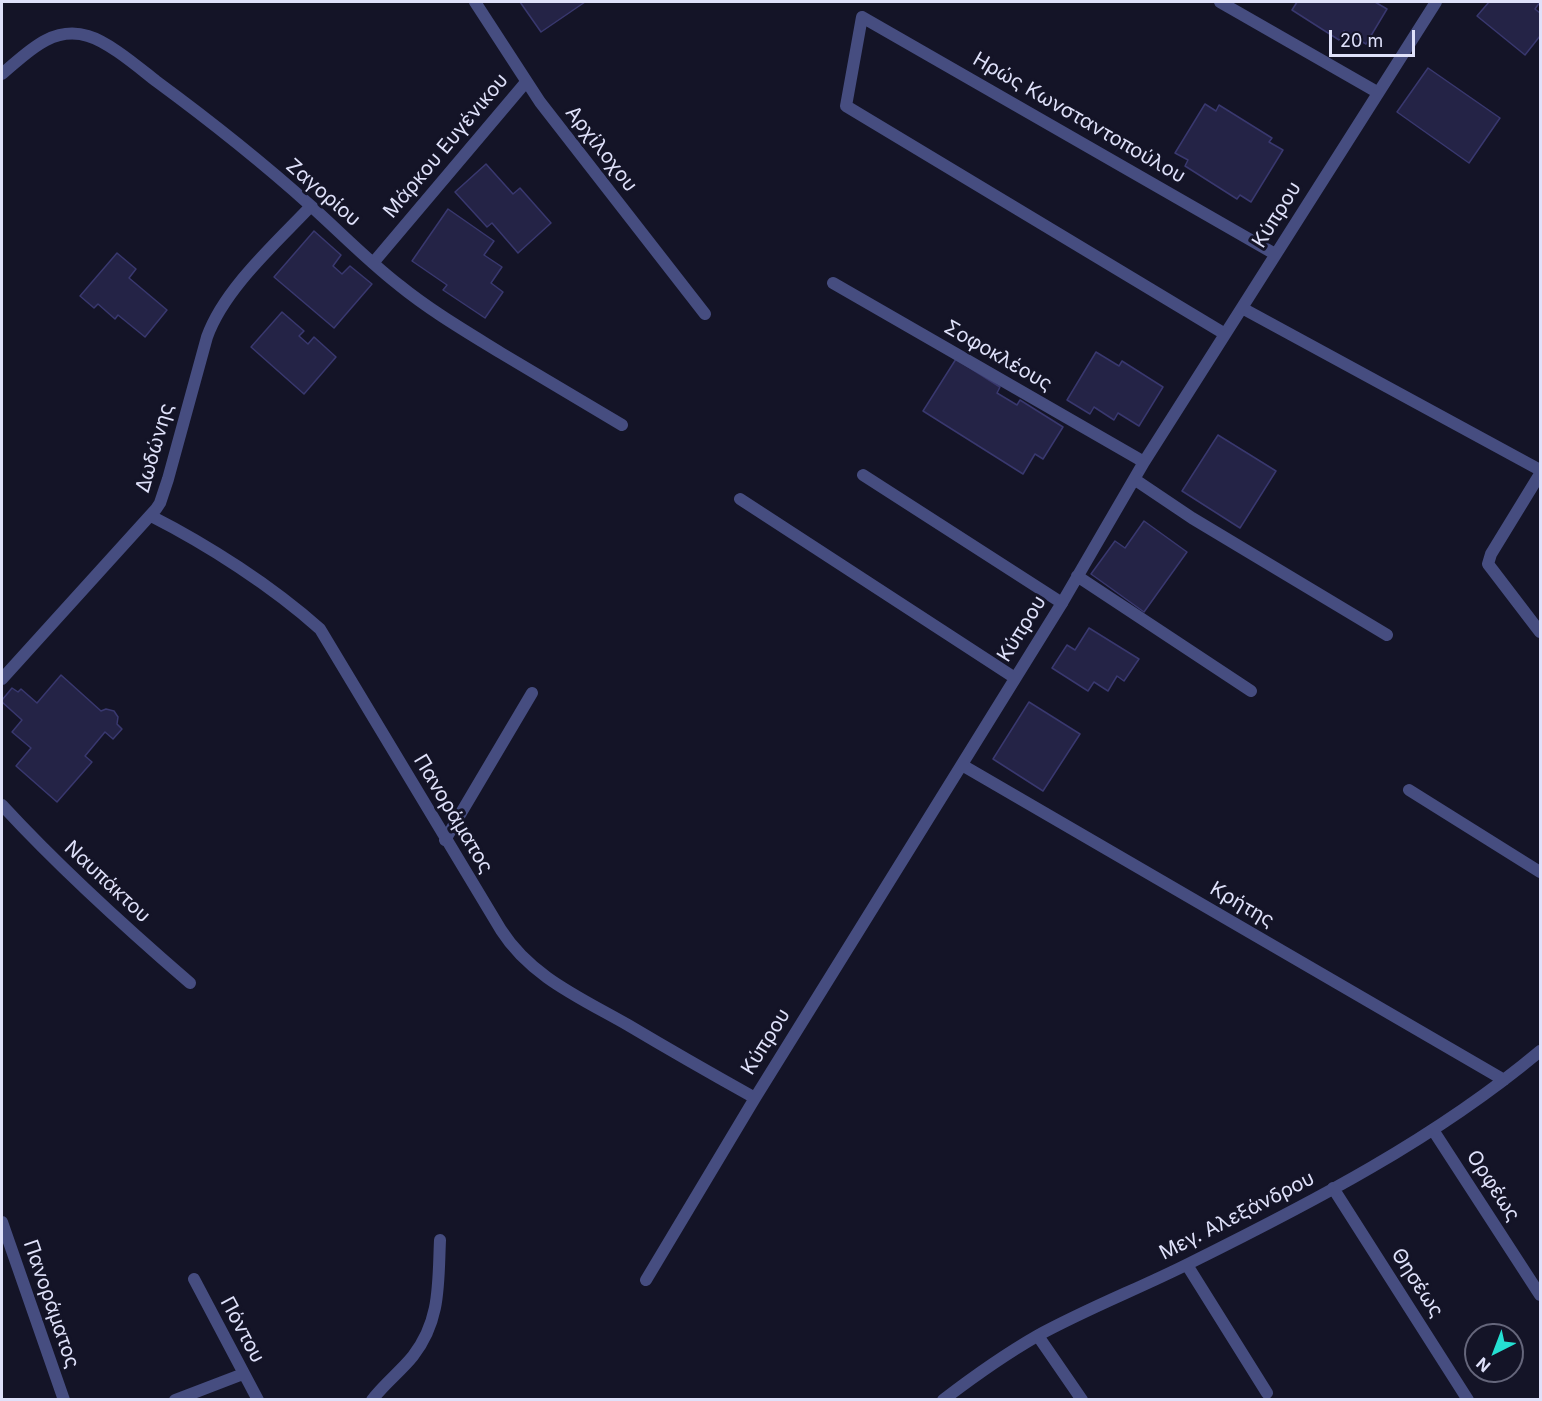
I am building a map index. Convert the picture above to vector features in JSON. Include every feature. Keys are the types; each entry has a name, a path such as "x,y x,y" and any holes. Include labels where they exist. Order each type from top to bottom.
{"street":[{"name":"Αρχίλοχου","path":"475,2 526,82 705,314"},
{"path":"1220,2 1377,92"},
{"name":"Κύπρου","path":"646,1280 754,1098 1062,603 1144,462 1436,2"},
{"name":"Ηρώς Κωνσταντοπούλου","path":"1225,334 846,106 862,17 1275,254"},
{"name":"Ζαγορίου","path":"2,74 50,36 65,33 89,36 115,51 166,88 311,206 399,286 458,327 622,425"},
{"name":"Μάρκου Ευγένικου","path":"373,264 526,82"},
{"name":"Δωδώνης","path":"2,680 120,547 151,516 162,498 207,337 215,317 238,285 311,206"},
{"name":"Σοφοκλέους","path":"833,283 1144,462"},
{"path":"1242,308 1540,472 1491,554 1488,564 1540,632"},
{"path":"863,475 1062,603"},
{"path":"1134,479 1192,518 1387,635"},
{"path":"740,499 1015,678"},
{"name":"Πανοράματος","path":"151,516 205,546 255,579 320,629 445,840 511,946 532,967 552,982 754,1098"},
{"path":"1077,576 1251,691"},
{"path":"445,840 532,693"},
{"name":"Κρήτης","path":"962,765 1504,1080"},
{"path":"1409,790 1540,872"},
{"name":"Ναυπάκτου","path":"2,805 118,921 190,983"},
{"name":"Μεγ. Αλεξάνδρου","path":"943,1400 959,1395 1038,1336 1187,1264 1333,1188 1433,1130 1504,1080 1540,1051"},
{"name":"Ορφέως","path":"1433,1130 1540,1295"},
{"name":"Θησέως","path":"1333,1188 1468,1400"},
{"name":"Πανοράματος","path":"2,1222 64,1400"},
{"path":"372,1400 413,1356 432,1323 436,1308 440,1240"},
{"path":"1187,1264 1267,1393"},
{"name":"Πόντου","path":"194,1279 258,1400"},
{"path":"1038,1336 1082,1400"},
{"path":"175,1400 243,1374"}],"building":[{"path":"520,2 585,2 541,32"},
{"path":"1297,2 1375,2 1387,9 1366,44 1344,31 1339,40 1292,10"},
{"path":"1489,2 1540,2 1535,9 1540,13 1540,36 1525,55 1477,16"},
{"path":"1428,68 1500,118 1469,163 1397,112"},
{"path":"1205,104 1216,111 1219,105 1272,138 1269,142 1283,150 1251,202 1240,195 1237,199 1185,166 1188,160 1175,153"},
{"path":"486,164 513,194 520,188 551,223 518,253 492,223 487,227 455,192"},
{"path":"448,209 494,241 484,255 502,267 491,283 503,292 485,318 443,290 447,285 412,261"},
{"path":"314,231 341,255 333,266 342,274 350,266 372,284 334,328 274,277"},
{"path":"117,253 136,269 129,278 167,310 145,337 118,315 115,319 98,304 94,308 80,296"},
{"path":"282,312 304,331 299,336 308,344 314,337 336,357 304,394 251,347"},
{"path":"1096,352 1119,366 1122,361 1163,387 1139,426 1118,413 1114,420 1094,407 1090,414 1067,400"},
{"path":"956,359 1000,387 997,393 1017,405 1020,400 1063,427 1043,459 1035,454 1023,474 923,411"},
{"path":"1218,435 1276,471 1240,528 1182,491"},
{"path":"1144,521 1187,552 1144,612 1091,574 1115,541 1125,548"},
{"path":"1089,628 1139,659 1124,681 1117,676 1108,691 1094,682 1088,691 1052,668 1067,645 1075,650"},
{"path":"61,675 101,711 106,709 114,711 118,717 117,724 122,729 113,739 105,732 85,756 92,762 57,802 16,766 31,748 12,732 22,720 2,700 12,688 18,692 21,689 37,703"},
{"path":"1029,702 1080,734 1043,791 993,759"}]}
